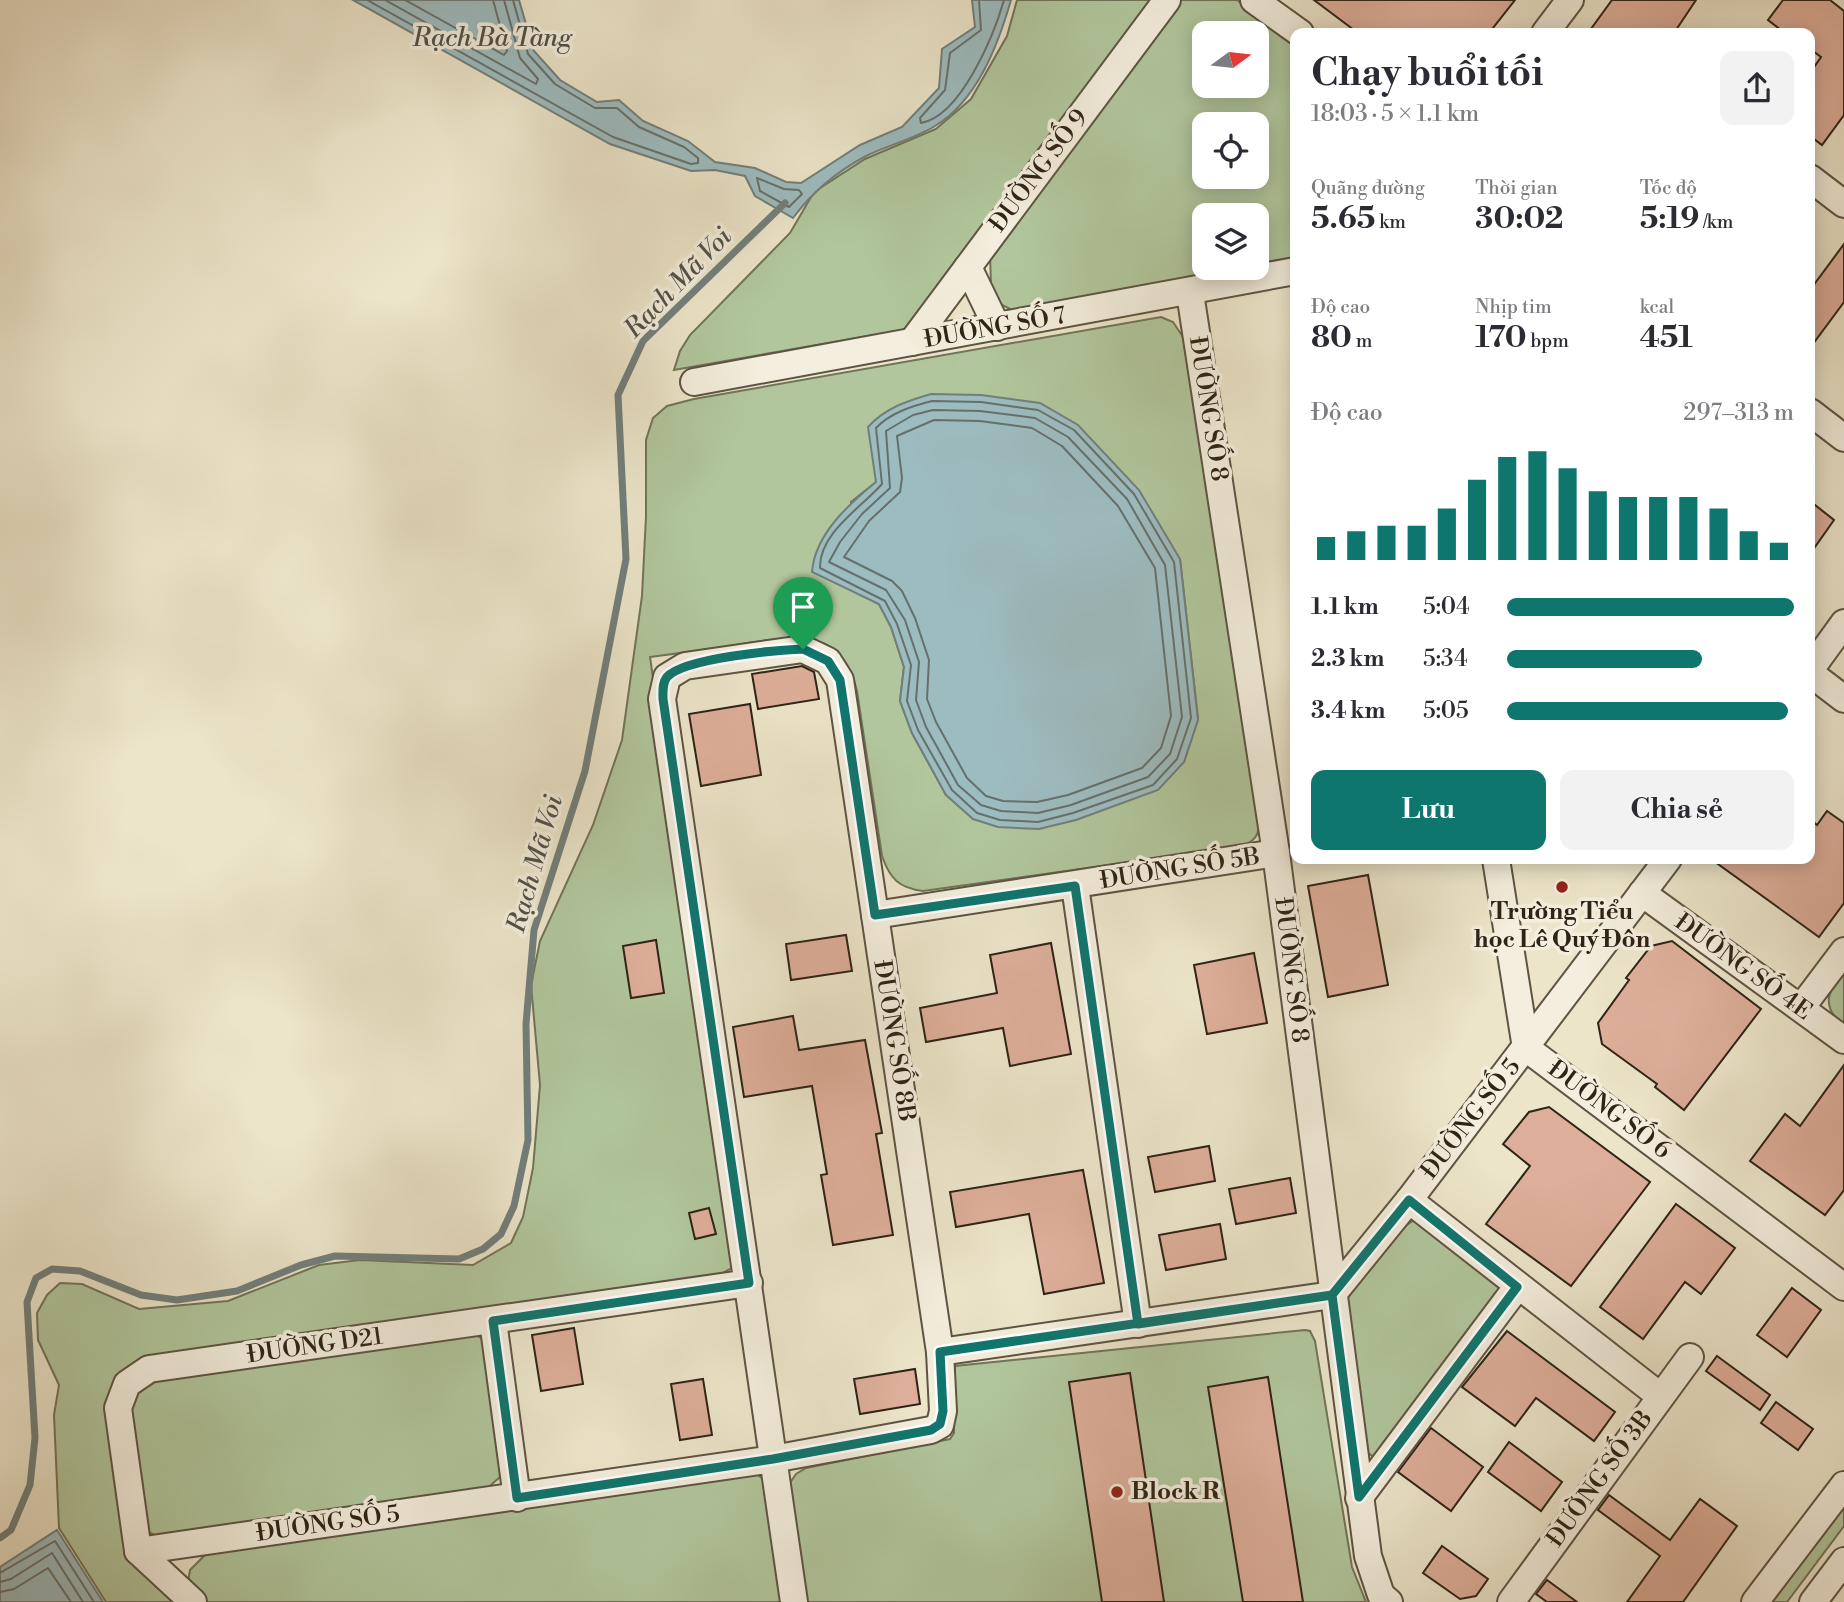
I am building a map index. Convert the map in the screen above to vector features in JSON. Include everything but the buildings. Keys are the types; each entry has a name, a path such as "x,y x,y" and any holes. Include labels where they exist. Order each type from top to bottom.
{"street":[{"name":"ĐƯỜNG SỐ 9","path":"912,342 1167,0"},
{"path":"1254,0 1293,28"},
{"path":"1549,28 1570,0"},
{"path":"1815,182 1844,204"},
{"path":"968,267 997,327"},
{"name":"ĐƯỜNG SỐ 7","path":"694,382 1190,293 1290,272"},
{"name":"ĐƯỜNG SỐ 8","path":"1190,293 1276,853 1359,1497 1368,1556 1381,1595 1389,1602"},
{"path":"1815,416 1844,438"},
{"path":"1815,665 1844,623"},
{"name":"ĐƯỜNG SỐ 8B","path":"749,1283 664,712 663,685 667,677 685,666 803,649 828,661 840,680 940,1352 943,1411 940,1424"},
{"path":"1815,676 1844,699"},
{"name":"ĐƯỜNG SỐ 5B","path":"875,915 1276,853"},
{"name":"ĐƯỜNG SỐ 6","path":"1497,864 1526,1048 1844,1287"},
{"name":"ĐƯỜNG SỐ 5","path":"1332,1295 1409,1200 1664,864"},
{"path":"1075,886 1138,1324"},
{"name":"ĐƯỜNG SỐ 4E","path":"1642,894 1844,1041"},
{"path":"1801,1008 1844,951"},
{"path":"1409,1200 1517,1287 1660,1396"},
{"path":"749,1283 794,1602"},
{"name":"ĐƯỜNG D21","path":"138,1551 118,1408 127,1384 149,1368 749,1283"},
{"path":"1359,1497 1517,1287"},
{"path":"940,1352 1332,1295"},
{"path":"493,1321 517,1498"},
{"name":"ĐƯỜNG SỐ 3B","path":"1511,1602 1690,1357"},
{"name":"ĐƯỜNG SỐ 5","path":"138,1551 773,1459 931,1430 940,1424"},
{"path":"1755,1602 1844,1485"},
{"path":"138,1551 192,1602"},
{"path":"1813,1602 1844,1561"}],"green space":[{"path":"1017,0 1152,0 908,329 674,370 680,351 690,335 790,233 814,192 865,159 936,129 971,99 1007,36"},
{"path":"1180,0 1237,0 1265,21 1192,21 1192,98 1269,98 1269,24 1290,40 1290,259 1269,263 1269,203 1192,203 1192,277 1012,310 998,303 991,285 990,255"},
{"path":"1161,317 1173,322 1183,337 1259,820 1257,834 1249,843 1239,847 923,891 908,888 896,881 882,856 857,691 850,669 839,654 827,645 796,638 650,657 737,1252 735,1266 714,1278 130,1369 127,1551 176,1602 106,1602 59,1528 54,1415 59,1385 38,1340 37,1313 47,1295 60,1283 82,1284 139,1309 228,1301 319,1265 360,1260 473,1265 511,1243 523,1217 533,1168 540,1085 531,985 540,941 593,825 622,740 642,596 646,440 653,418 667,406 694,399","holes":["876,482 1180,559 1198,719 1184,762 946,795 912,733 900,701 904,667 891,627 879,604 857,593 851,502"]},
{"path":"1844,968 1844,1025 1831,1012 1829,998"},
{"path":"1416,1219 1500,1285 1500,1291 1375,1458 1367,1452 1346,1296 1400,1229"},
{"path":"1310,1331 1315,1341 1352,1567 1366,1602 804,1602 788,1486 796,1474 806,1468 950,1439 954,1433 955,1366"},
{"path":"475,1334 485,1341 503,1464 500,1477 483,1492 156,1536 149,1532 130,1408 143,1383"},
{"path":"757,1474 764,1480 784,1602 202,1602 188,1582 190,1570 209,1551"},
{"path":"1844,1496 1844,1526 1787,1602 1764,1602"}],"water":[{"name":"Rạch Bà Tàng","path":"353,0 519,0 534,51 560,80 597,102 619,100 643,121 688,141 715,162 755,168 786,182 801,183 860,145 902,127 939,88 942,49 975,27 972,0 1011,0 1000,35 984,70 963,102 950,115 927,131 874,152 845,169 817,191 793,218 755,196 745,176 715,170 691,171 610,144"},
{"path":"931,394 981,395 1040,403 1078,425 1139,490 1180,559 1198,720 1184,762 1158,790 1076,820 1039,829 998,827 973,819 946,795 912,733 900,701 904,667 891,627 879,604 812,572 819,545 826,533 845,510 876,482 868,427 889,410"},
{"path":"57,1530 103,1602 0,1602 0,1567"}],"waterway":[{"name":"Rạch Mã Voi","path":"0,1538 11,1530 30,1485 35,1438 27,1302 36,1278 52,1269 80,1271 141,1295 177,1300 237,1291 301,1265 335,1256 459,1259 483,1249 501,1234 514,1206 528,1140 526,1024 534,930 585,771 626,559 618,395 643,341 785,203"}],"place":[{"name":"Trường Tiểu học Lê Quý Đôn","path":"1562,887"},
{"name":"Block R","path":"1117,1492"}],"route":[{"path":"803,649 685,666 667,677 663,685 749,1283 493,1321 517,1498 773,1459 931,1430 940,1424 943,1411 940,1352 1138,1324 1332,1295 1409,1200 1517,1287 1359,1497 1332,1295 1235,1310 1138,1324 1075,886 875,915 840,680 828,661 803,649"}]}
